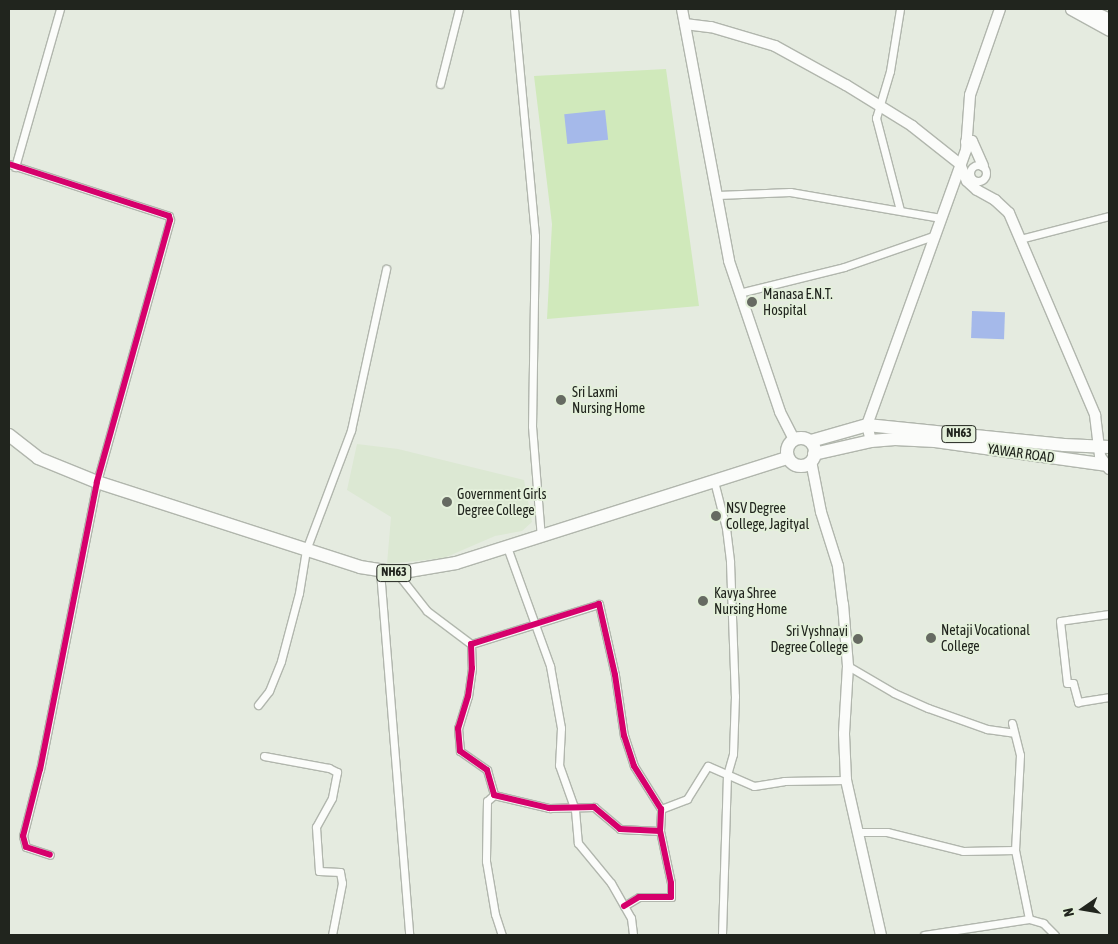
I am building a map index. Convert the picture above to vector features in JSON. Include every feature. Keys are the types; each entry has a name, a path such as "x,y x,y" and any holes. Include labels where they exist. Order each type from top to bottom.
{"highway":[{"name":"NH63","path":"794,440 811,441 866,424 1104,448"},
{"name":"NH63","path":"9,435 38,458 97,482 306,550 380,571 397,573 428,570 507,548 788,458 798,466 813,458"},
{"path":"788,458 788,448 794,440"},
{"path":"811,441 813,458"},
{"name":"YAWAR ROAD","path":"813,458 871,441 935,441 1108,464"}],"main road":[{"path":"1071,9 1109,30"},
{"path":"1086,9 1109,19"}],"street":[{"path":"50,855 26,847 24,836 40,769 97,482 169,216 12,165 60,9"},
{"path":"440,84 459,9"},
{"path":"514,9 536,236 532,426 541,537"},
{"path":"682,9 729,261 780,412 794,440"},
{"path":"900,9 890,71 878,105 877,132 900,210"},
{"path":"871,441 866,424 905,311 936,235 960,164 966,142 970,95 1000,9"},
{"path":"685,24 711,27 775,46 878,105 912,126 960,164 968,178 1009,214 1095,415 1108,464"},
{"path":"966,142 972,141 986,174 984,179 979,181 968,178"},
{"path":"968,178 973,166 983,166"},
{"path":"718,195 790,192 941,218"},
{"path":"1020,239 1109,216"},
{"path":"739,293 844,267 936,235"},
{"path":"258,705 269,691 280,661 299,593 306,550 352,430 386,269"},
{"path":"813,458 821,512 838,566 848,666 844,734 846,780 881,935"},
{"path":"714,481 726,528 730,562 735,696 733,754 727,775 722,935"},
{"path":"507,548 536,623 550,666 561,728 559,765 575,810 578,843 611,883 631,918 633,935"},
{"path":"380,571 409,935"},
{"path":"397,573 427,611 471,644"},
{"path":"471,644 599,604 615,675 624,736 634,766 661,810 660,831 671,883 671,897 639,897 624,906"},
{"path":"1109,614 1060,621 1068,683 1073,683 1078,702 1109,697"},
{"path":"471,644 472,668 468,696 458,728 460,751 487,770 494,795"},
{"path":"848,666 928,708 987,729 1014,733"},
{"path":"1012,723 1020,755 1015,850 1029,919"},
{"path":"264,756 329,768 337,772 332,798 316,827 319,871 340,872 342,883 332,935"},
{"path":"661,810 687,799 708,766 754,786 784,781 846,780"},
{"path":"494,795 549,808 575,810 594,807 620,829 660,831"},
{"path":"494,795 487,801 486,808 486,860 492,898 502,935"},
{"path":"858,832 887,832 963,851 1015,850"},
{"path":"924,935 1029,919 1043,923 1056,935"}],"shaded area":[{"name":"Government Girls Degree College","path":"357,444 398,449 524,480 532,522 522,531 495,536 444,558 387,564 391,517 347,490"}],"green space":[{"path":"666,69 699,306 547,319 552,224 534,76"}],"water":[{"path":"605,110 608,140 567,144 564,114"},
{"path":"972,311 1005,312 1004,339 971,338"}],"cycle path":[{"path":"9,164 169,216 170,220 97,482 40,769 23,836 26,847 50,855"},
{"path":"624,906 639,897 671,897 671,883 660,831 661,809 634,766 624,736 615,675 599,604 471,644 472,668 468,696 458,728 460,751 487,770 494,795 549,808 594,807 620,829 660,831"}],"place":[{"name":"Manasa E.N.T. Hospital","path":"752,302"},
{"name":"Sri Laxmi Nursing Home","path":"561,400"},
{"name":"Government Girls Degree College","path":"447,502"},
{"name":"NSV Degree College, Jagityal","path":"716,516"},
{"name":"Kavya Shree Nursing Home","path":"703,601"},
{"name":"Netaji Vocational College","path":"931,638"},
{"name":"Sri Vyshnavi Degree College","path":"858,639"}]}
